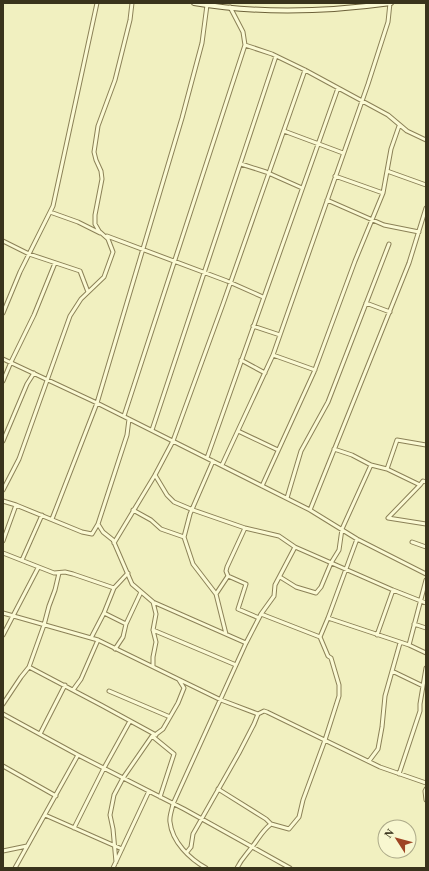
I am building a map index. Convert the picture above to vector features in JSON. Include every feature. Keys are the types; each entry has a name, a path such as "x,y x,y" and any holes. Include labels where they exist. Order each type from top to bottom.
{"main road":[{"path":"194,3 230,7 299,11 390,3"}],"street":[{"path":"3,313 29,254 53,206 97,3"},
{"path":"3,490 20,459 70,316 78,302 104,277 113,252 112,245 106,236 99,231 94,220 102,179 101,171 94,152 98,126 115,80 130,20 132,3"},
{"path":"222,465 273,355 362,101 388,22 390,3"},
{"path":"52,519 97,403 184,110 202,43 207,5"},
{"path":"124,416 245,45 243,32 230,7"},
{"path":"245,45 276,56 305,70 388,115 399,126 426,140"},
{"path":"152,430 276,56"},
{"path":"114,543 173,441 231,282 305,70"},
{"path":"207,458 338,88"},
{"path":"262,486 315,370 353,267 383,193 391,149 399,126"},
{"path":"284,131 343,153"},
{"path":"240,164 302,188"},
{"path":"387,171 426,184"},
{"path":"335,176 383,193"},
{"path":"327,200 384,225 419,232"},
{"path":"310,510 390,312 409,262 426,208"},
{"path":"50,212 78,222 106,236 231,282 263,297"},
{"path":"3,241 29,254 80,271 88,292"},
{"path":"287,498 302,451 328,402 389,244"},
{"path":"3,381 34,315 55,263"},
{"path":"366,303 390,312"},
{"path":"253,326 280,334"},
{"path":"273,355 315,370"},
{"path":"3,359 124,416 287,498 342,529 356,539 426,574"},
{"path":"241,360 265,373"},
{"path":"3,441 27,384 34,373"},
{"path":"3,501 42,515 82,532 92,534 98,524 127,435 129,419"},
{"path":"238,431 278,450"},
{"path":"387,469 397,440 426,445"},
{"path":"334,449 352,455 371,465 387,469 420,485"},
{"path":"213,461 192,510 184,537 194,564 216,594 226,634"},
{"path":"280,577 296,587 316,593 321,587 331,563 339,550 342,529 371,465"},
{"path":"154,476 167,495 174,502 192,510 245,528 279,536 294,547 426,603"},
{"path":"426,482 423,481 388,518 426,524"},
{"path":"3,541 16,505"},
{"path":"133,510 151,520 161,529 184,537"},
{"path":"22,560 42,515"},
{"path":"98,524 103,532 113,540 132,584 153,602 246,643"},
{"path":"245,528 226,571 228,576 246,584 238,609 259,618"},
{"path":"218,789 266,818 271,824 289,829 299,817 303,800 339,696 339,684 331,658 328,656 320,637 356,539"},
{"path":"412,542 426,547"},
{"path":"206,868 190,857 187,852 180,847 172,830 170,821 173,804 246,643 261,614 274,596 275,585 294,547"},
{"path":"3,553 38,568 54,573 65,572 73,574 114,588"},
{"path":"3,635 38,568"},
{"path":"3,704 21,676 29,667 55,590 59,573"},
{"path":"91,638 104,613 114,588 128,573"},
{"path":"216,594 228,576"},
{"path":"409,645 426,580"},
{"path":"377,635 393,590"},
{"path":"115,649 123,637 126,624 141,592"},
{"path":"153,602 156,614 153,630 156,642 153,666"},
{"path":"3,613 98,640 221,700 258,714"},
{"path":"104,613 126,624"},
{"path":"261,614 320,637"},
{"path":"328,618 409,645 426,653"},
{"path":"414,624 426,628"},
{"path":"153,630 236,665"},
{"path":"73,690 81,679 98,640"},
{"path":"369,761 378,749 385,696 400,643"},
{"path":"29,667 130,721 154,736 174,754 160,797"},
{"path":"399,774 420,711 422,686 426,668"},
{"path":"392,671 422,686"},
{"path":"116,862 113,829 110,815 114,795 123,778 154,736 164,730 184,688 179,680"},
{"path":"40,734 65,686"},
{"path":"109,691 170,717"},
{"path":"187,852 191,847 193,834 254,724 258,714 264,711 369,761 399,774 426,783"},
{"path":"3,714 290,868"},
{"path":"74,828 104,768 130,721"},
{"path":"15,868 78,755"},
{"path":"3,766 56,796"},
{"path":"426,789 426,800"},
{"path":"113,868 149,791"},
{"path":"45,815 122,849"},
{"path":"237,868 241,859 264,830 271,824"},
{"path":"3,851 27,846"}]}
